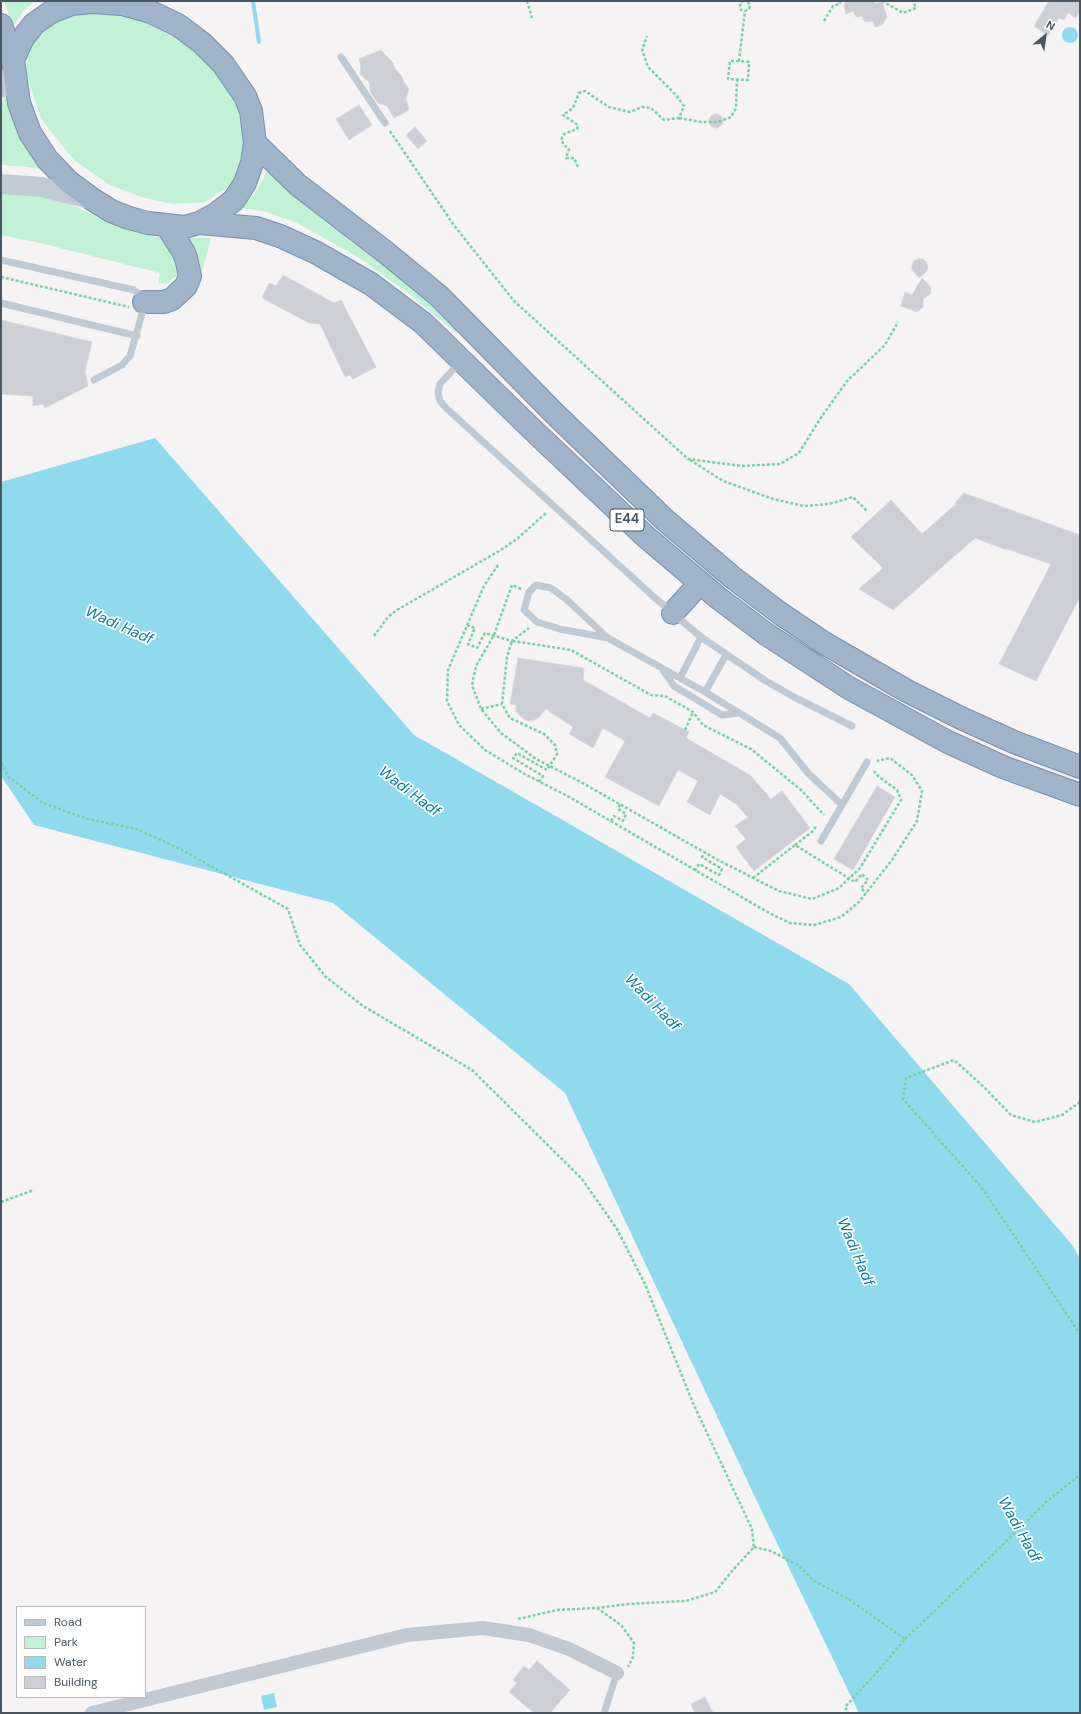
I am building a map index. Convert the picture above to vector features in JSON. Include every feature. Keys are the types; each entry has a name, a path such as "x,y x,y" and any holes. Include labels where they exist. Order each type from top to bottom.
{"highway":[{"path":"1,25 9,74 30,133 47,159 69,182 92,199 111,211 129,218 167,226 184,227 199,223 216,214 234,200 245,183 252,163 255,143 251,111 246,96 223,64 202,43 178,25 151,12 122,4 91,1 71,4 57,9 34,24 23,38 9,74"},
{"name":"E44","path":"255,143 298,185 384,251 439,296 665,520 732,577 781,614 824,643 907,691 981,727 1080,767"},
{"name":"E44","path":"199,223 256,228 280,236 315,252 371,284 423,323 639,531 700,583 772,639 849,688 948,742 1003,767 1080,795"},
{"path":"141,297 164,302 172,299 186,286 190,276 183,251 167,226"},
{"path":"462,361 482,340"},
{"path":"673,613 700,583"}],"main road":[{"path":"1,184 41,187 92,199"}],"street":[{"path":"92,1713 407,1635 483,1628 529,1635 569,1649 617,1673"}],"lane":[{"path":"341,57 385,123"},
{"path":"1,260 134,290 141,297 136,336 133,348 127,361 116,369 94,380"},
{"path":"1,303 136,336"},
{"path":"462,361 440,384 438,392 440,401 673,613 701,636 726,655 794,697 852,726"},
{"path":"608,638 560,629 537,622 524,610 529,592 536,585 551,588 567,600 608,638 706,692 780,738 808,773 842,805"},
{"path":"680,678 701,636"},
{"path":"706,692 726,655"},
{"path":"661,668 674,686 722,715 738,712"},
{"path":"821,841 867,762"},
{"path":"604,1713 617,1673"}],"path":[{"path":"527,1 532,18"},
{"path":"739,61 745,11 749,9 750,6 748,2 745,1 741,2 740,6 741,10 745,11"},
{"path":"824,21 833,6 840,4 840,1"},
{"path":"882,1 903,13 916,8 913,1"},
{"path":"647,36 642,50 648,67 676,95 684,106 680,118"},
{"path":"730,60 739,61 749,62 748,80 728,79 730,60"},
{"path":"578,168 574,158 566,158 569,149 561,140 564,134 577,130 578,125 563,115 573,108 579,93 585,91 609,107 630,112 642,107 651,108 664,120 680,118 701,122 718,122 731,118 736,108 737,80"},
{"path":"385,123 453,224 514,301 688,459 723,481 773,499 804,506 829,504 854,497 867,511"},
{"path":"1,277 135,309 141,297"},
{"path":"688,459 742,466 780,464 798,453 847,381 885,345 898,322"},
{"path":"374,636 388,617 397,610 501,550 532,526 554,505"},
{"path":"498,565 484,586 448,670 446,701 459,725 485,750 611,821 770,914 790,923 814,925 841,917 859,902 892,860 917,821 922,791 912,775 890,758 867,762 878,776 897,790 901,800 860,868 839,888 812,899 779,891 704,852 620,804 536,759 501,733 481,709 472,685 476,666 494,636 512,585 529,592"},
{"path":"537,622 512,641 507,657 502,704 510,718 544,734 555,745 557,754 547,770 516,753 513,758 543,776 540,782"},
{"path":"467,624 475,628 468,644 478,648 485,632 512,641 571,650 652,695 665,696 693,712 704,724 751,749 801,790 832,822"},
{"path":"685,730 698,701"},
{"path":"481,709 502,704"},
{"path":"1,763 9,777 43,803 88,819 137,829 182,850 288,909 300,945 326,977 363,1006 472,1070 582,1179 616,1229 645,1284 693,1403 752,1529 754,1547 715,1592 686,1601 557,1610 512,1621"},
{"path":"611,821 614,816 623,821 626,814 618,809 620,804"},
{"path":"754,878 812,832 824,814"},
{"path":"795,845 851,878 855,882 862,874 868,880 861,888 866,893"},
{"path":"695,871 699,864 719,876 722,869 702,857 704,852"},
{"path":"1080,1102 1062,1115 1035,1122 1011,1116 985,1088 954,1060 906,1078 903,1099 982,1188 1080,1334"},
{"path":"1,1202 34,1190"},
{"path":"848,1713 845,1707 905,1639 1046,1502 1080,1475"},
{"path":"754,1547 771,1551 798,1565 814,1581 847,1598 905,1639"},
{"path":"597,1608 621,1625 634,1643 633,1657 627,1668 617,1673"}],"green space":[{"path":"4,1 35,1 24,10 11,30 8,12"},
{"path":"100,5 166,27 198,50 227,86 243,117 247,147 241,168 228,187 205,202 173,204 141,197 110,185 74,160 41,119 25,70 31,43 49,17"},
{"path":"5,96 12,115 56,174 29,167 1,165 1,107"},
{"path":"269,162 407,278 455,325 457,334 407,292 356,256 297,223 264,211 240,208 255,193 264,178"},
{"path":"1,189 39,193 77,207 112,225 155,237 211,238 199,284 192,277 184,274 173,278 166,284 158,283 160,273 40,243 1,235"}],"water":[{"path":"1070,27 1077,32 1078,35 1073,42 1070,43 1063,38 1062,35 1067,28"},
{"name":"Wadi Hadf","path":"155,438 414,735 849,984 1073,1246 1080,1259 1080,1713 859,1713 763,1514 565,1093 333,903 34,825 1,776 1,482"},
{"path":"274,1693 277,1707 264,1710 261,1696"}],"building":[{"path":"847,1 876,1 874,4 882,2 887,17 882,25 875,27 873,21 865,22 862,16 856,17 853,11 846,14 844,5"},
{"path":"1049,1 1080,1 1080,11 1076,18 1068,13 1064,20 1059,18 1048,36 1034,26"},
{"path":"381,50 393,63 395,69 401,75 409,89 406,98 409,110 394,118 387,106 378,103 371,93 369,82 360,74 361,66 359,59"},
{"path":"359,105 372,125 349,140 336,119"},
{"path":"713,114 719,114 723,118 723,124 719,128 713,128 709,124 709,118"},
{"path":"415,127 427,141 418,149 406,135"},
{"path":"923,259 928,266 927,271 919,278 912,270 914,261"},
{"path":"283,275 334,303 341,300 376,367 353,379 350,375 345,377 320,324 309,323 262,298 269,283 276,286"},
{"path":"922,278 930,286 931,290 930,294 923,299 923,307 917,312 901,306 905,292 912,295"},
{"path":"1,320 92,342 85,371 88,386 45,408 43,404 33,406 33,396 1,394"},
{"path":"964,493 1080,535 1080,597 1036,681 999,664 1051,564 975,538 893,610 859,589 883,568 851,537 891,500 922,534 956,504 955,503"},
{"path":"518,658 584,668 583,680 650,718 653,713 689,732 686,738 750,775 771,799 782,791 810,828 754,871 736,847 746,839 735,826 748,817 736,804 720,794 710,815 687,802 698,781 678,770 659,806 605,777 625,741 603,728 593,748 569,734 573,727 546,709 538,718 532,721 525,720 520,716 516,711 516,705 510,704"},
{"path":"877,786 895,797 853,870 834,859"},
{"path":"537,1661 570,1690 550,1713 534,1713 509,1692 517,1683 513,1680 524,1666 529,1670"},
{"path":"705,1697 713,1713 695,1713 691,1704"}],"waterway":[{"path":"253,1 259,42"}]}
